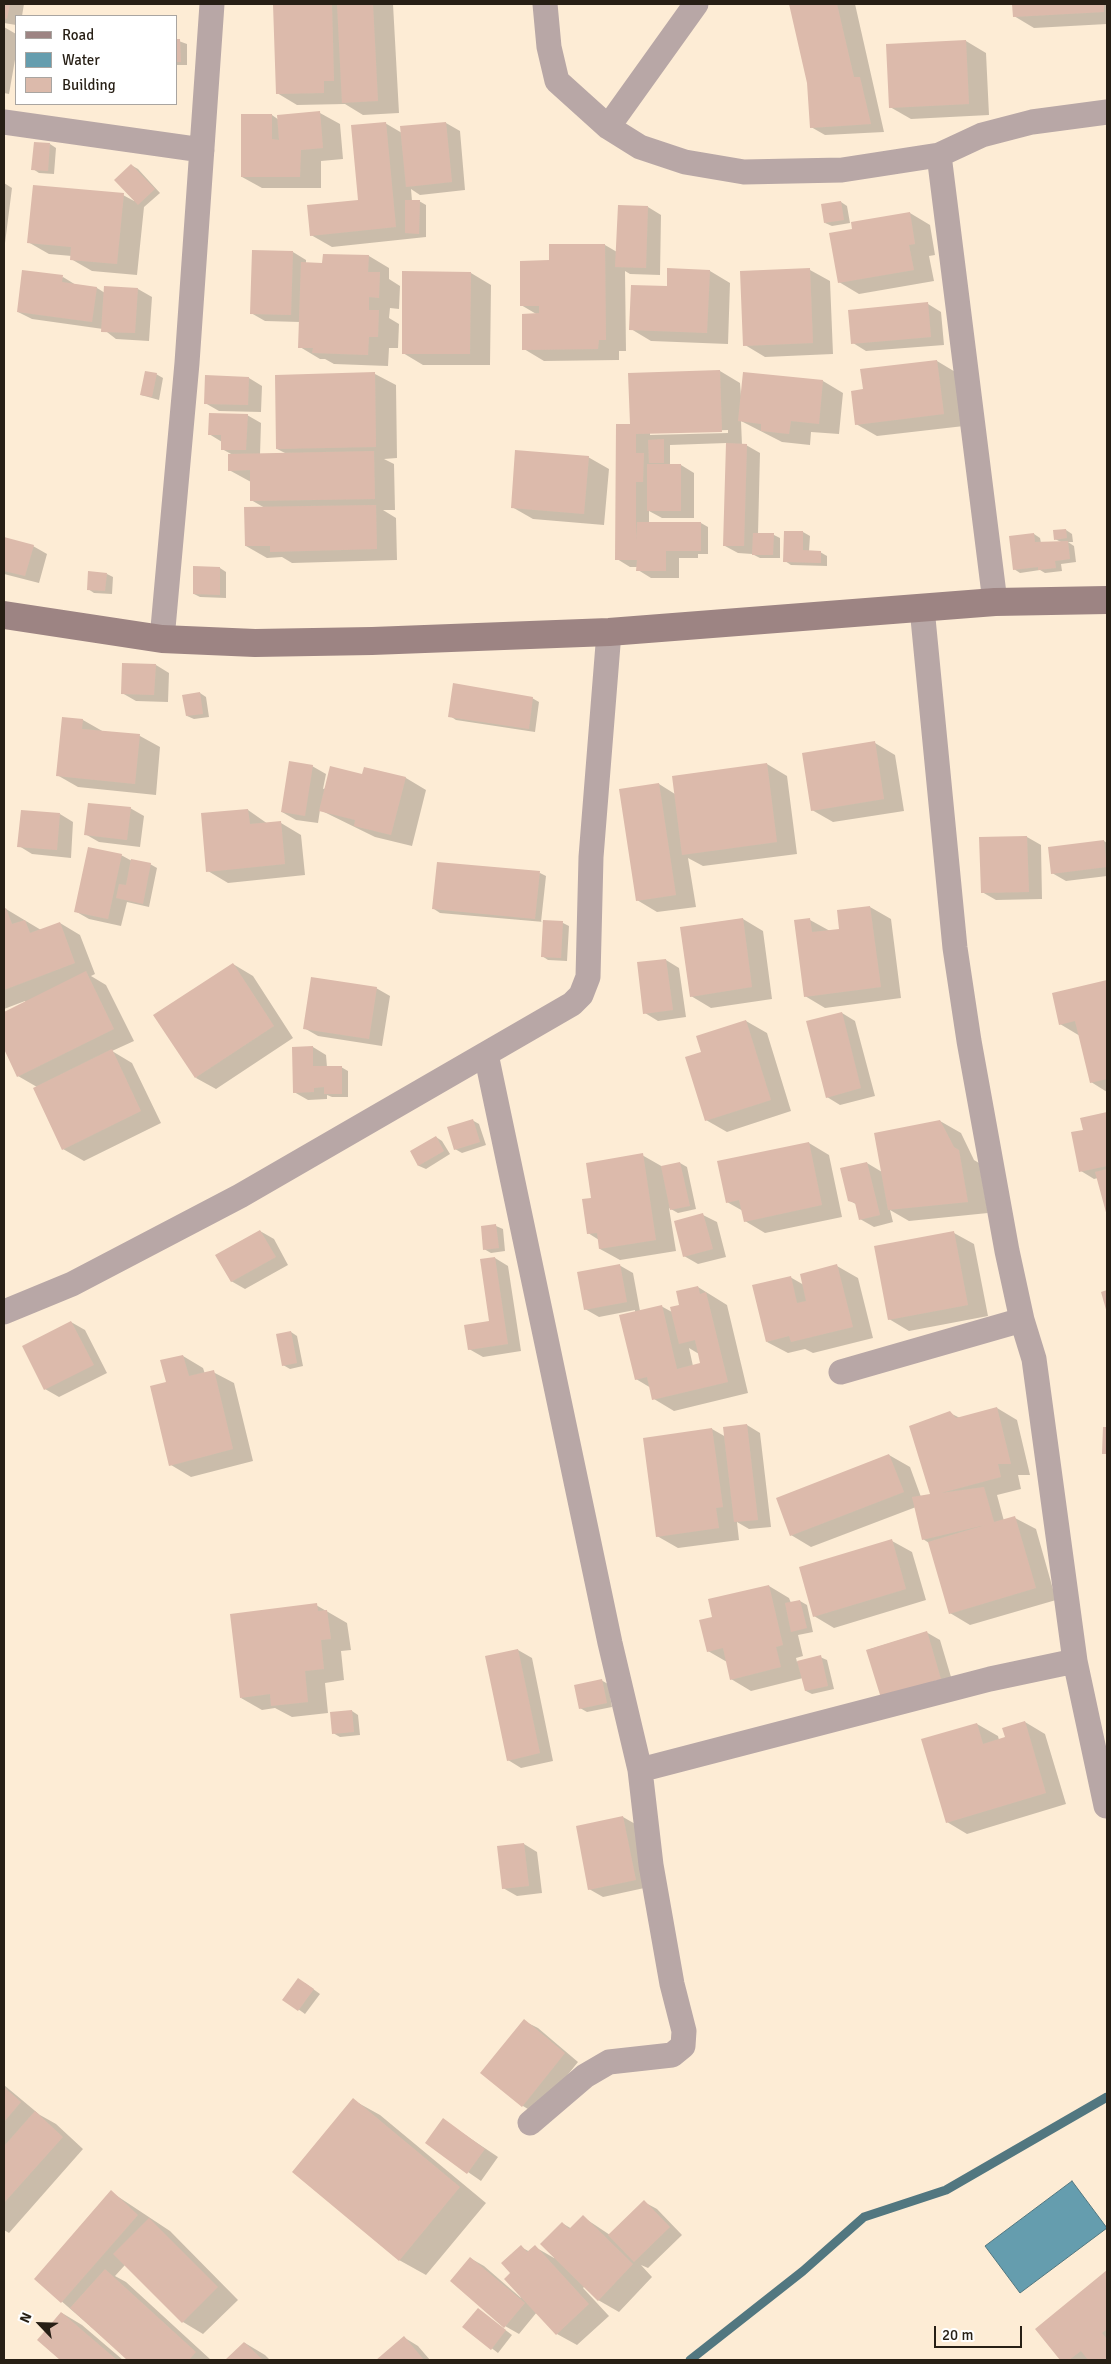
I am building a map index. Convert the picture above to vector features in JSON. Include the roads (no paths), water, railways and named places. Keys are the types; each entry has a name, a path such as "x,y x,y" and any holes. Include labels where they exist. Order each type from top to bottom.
{"street":[{"path":"162,639 187,363 212,4"},
{"path":"545,4 549,47 558,81 608,127 640,147 685,162 744,172 842,170 939,155 982,135 1032,122 1107,112"},
{"path":"608,127 696,4"},
{"path":"4,122 202,150"},
{"path":"939,155 995,602"},
{"path":"4,615 162,639 255,643 372,641 609,632 681,624 846,615 995,602 1107,600"},
{"path":"922,608 958,966 969,1041 1007,1251 1022,1320 1034,1359 1045,1425 1075,1661 1106,1806"},
{"path":"4,1312 72,1284 240,1196 572,1004 586,986 588,977 591,857 597,762 609,632"},
{"path":"486,1054 610,1643 640,1770 650,1866 672,1984 684,2031 682,2046 672,2055 609,2062 586,2076 530,2123"},
{"path":"840,1372 1022,1320"},
{"path":"640,1770 990,1679 1075,1661"}],"water":[{"path":"1072,2181 1107,2228 1020,2293 985,2246"}],"waterway":[{"path":"690,2360 803,2271 864,2217 946,2190 1107,2097"}]}
